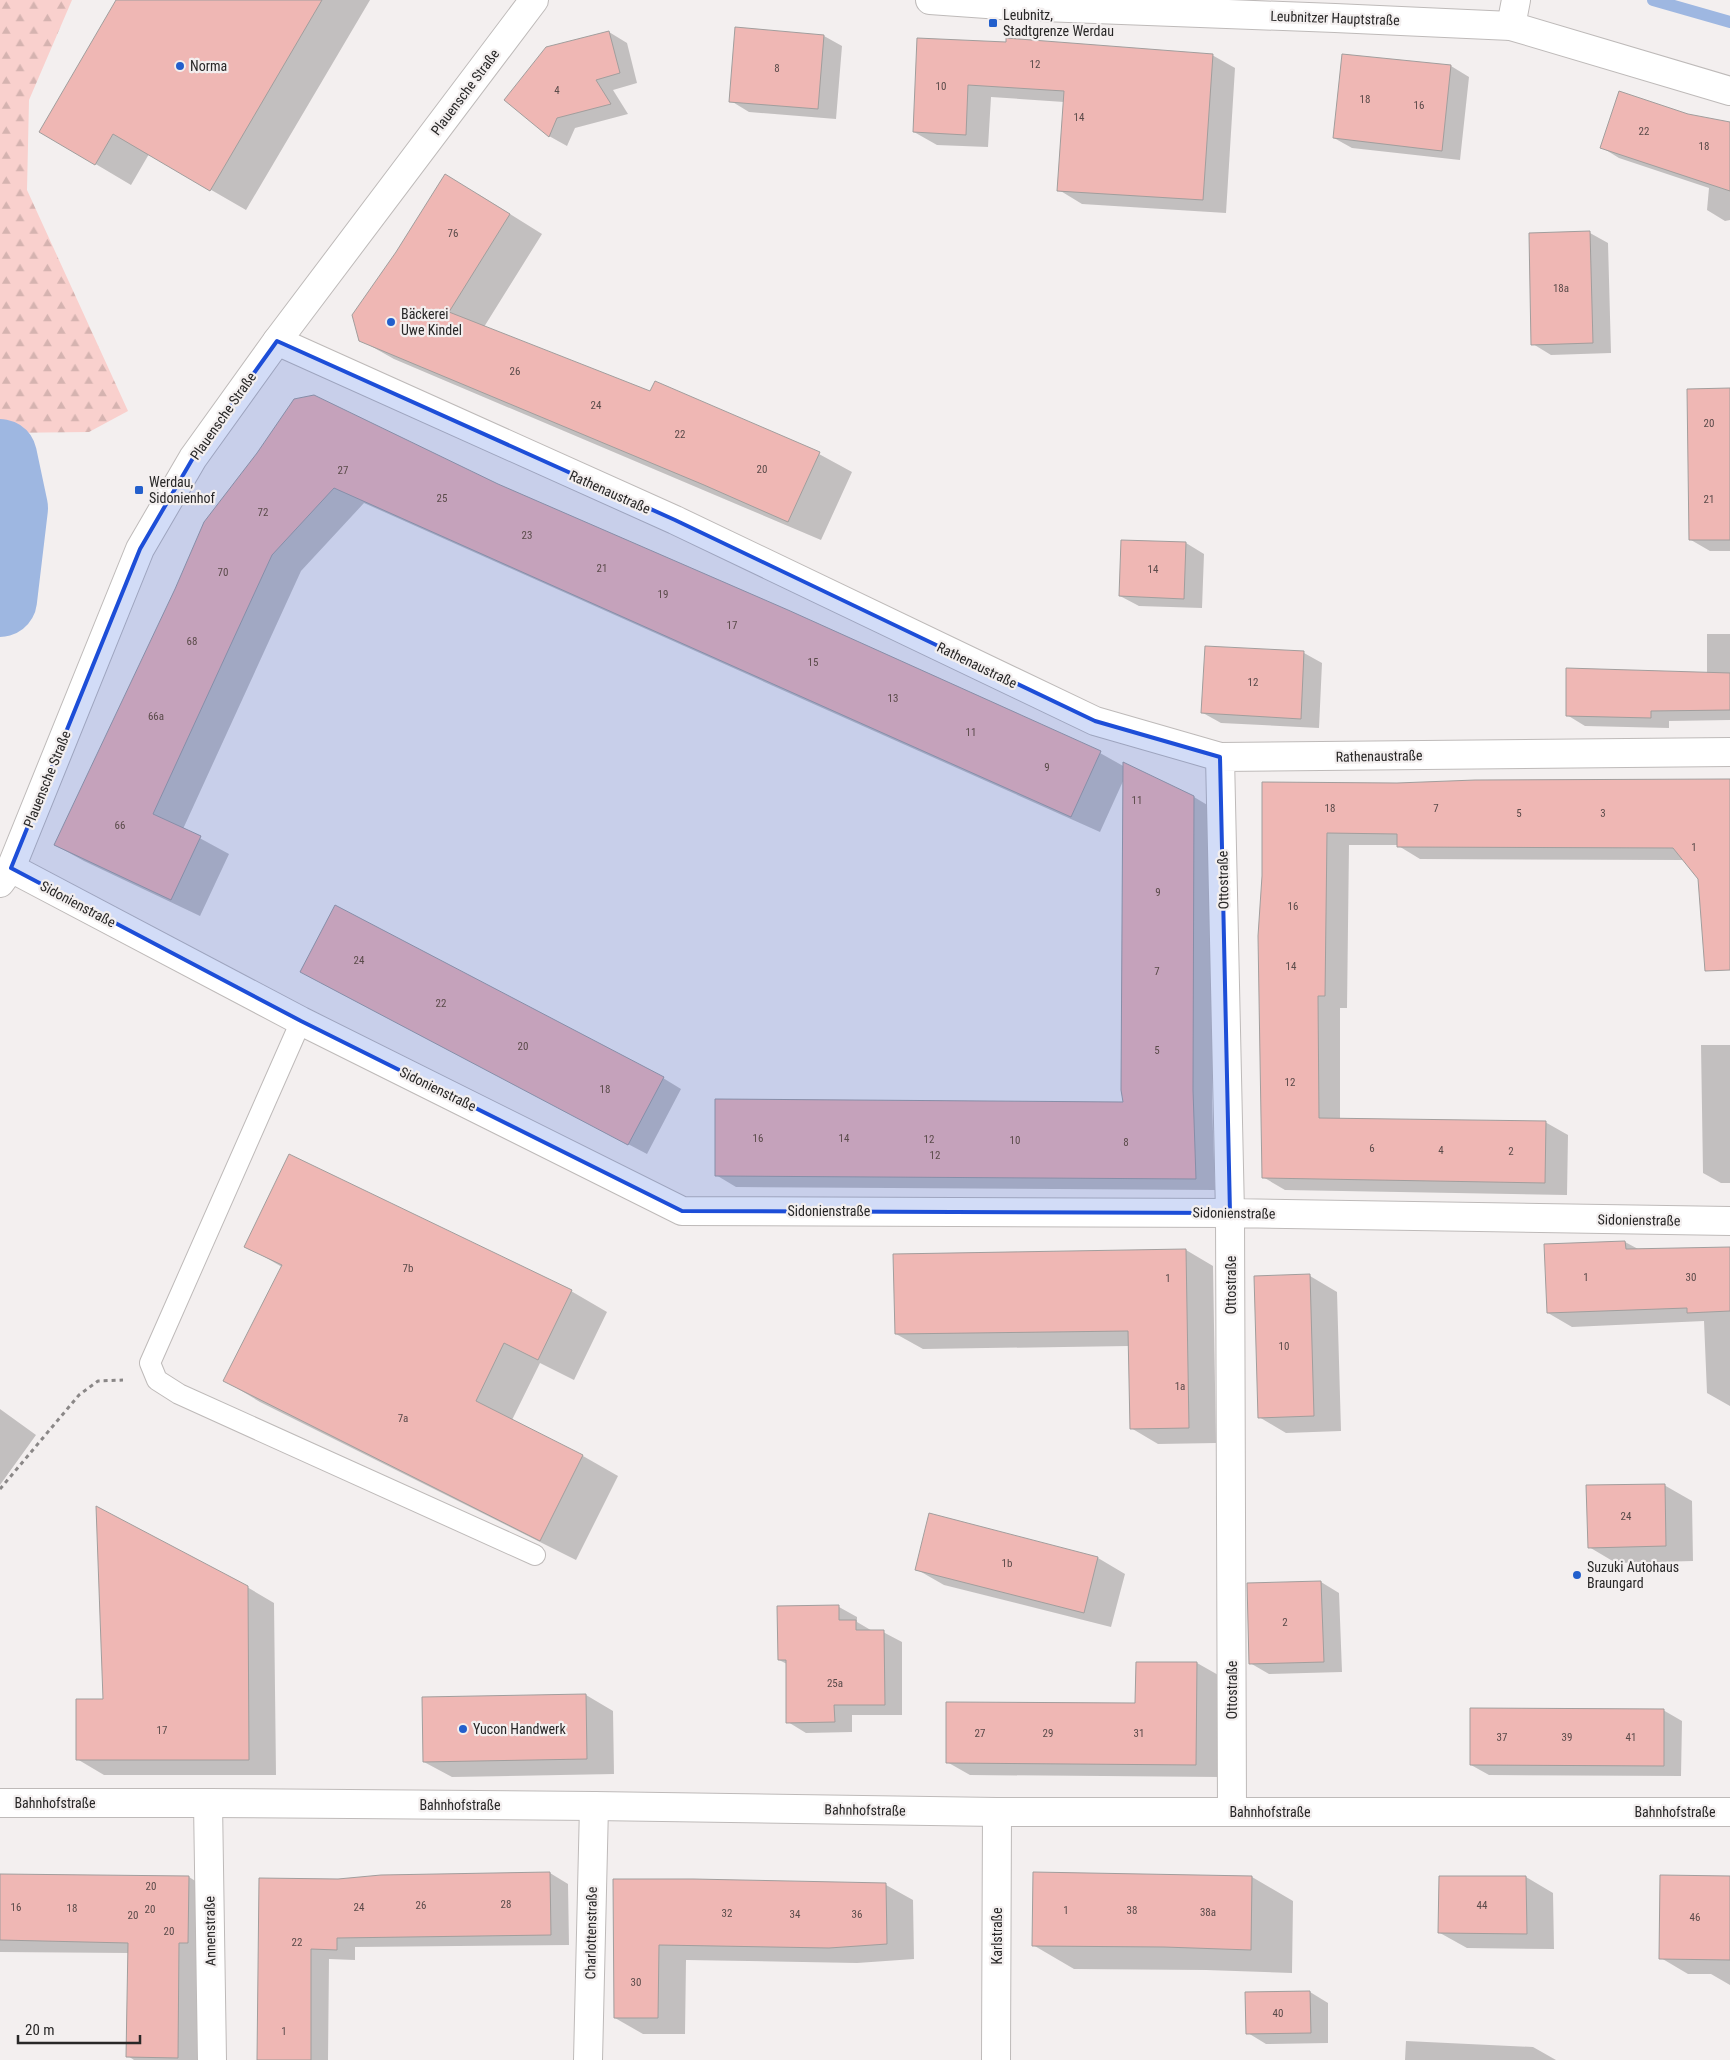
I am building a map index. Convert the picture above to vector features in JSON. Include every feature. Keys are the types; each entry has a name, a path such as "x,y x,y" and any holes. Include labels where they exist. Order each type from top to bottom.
{"street":[{"name":"Plauensche Straße","path":"5,876 140,549 192,458 276,341 534,0"},
{"name":"Leubnitzer Hauptstraße","path":"930,0 1015,6 1510,26 1730,91"},
{"path":"1510,26 1516,0"},
{"name":"Rathenaustraße","path":"276,341 675,520 1095,722 1220,757 1730,752"},
{"name":"Ottostraße","path":"1220,757 1230,1213 1232,1812"},
{"name":"Sidonienstraße","path":"5,876 682,1211 1230,1213 1730,1221"},
{"name":"Bahnhofstraße","path":"0,1803 594,1806 997,1812 1730,1812"},
{"name":"Annenstraße","path":"208,1803 212,2060"},
{"name":"Charlottenstraße","path":"588,2060 594,1806"},
{"name":"Karlstraße","path":"996,2060 997,1812"}],"lane":[{"path":"301,1021 150,1362 157,1380 179,1394 536,1555"}],"path":[{"path":"0,1489 79,1395 98,1381 157,1380"}],"highlighted area":[{"path":"277,341 675,520 1095,721 1220,757 1230,1213 682,1211 301,1021 11,868 140,549 193,458"}],"green space":[{"path":"0,0 72,0 29,100 27,190 128,411 89,432 0,433"},
{"path":"0,459 11,508 0,600"}],"building":[{"name":"Norma","path":"116,0 322,0 210,191 113,134 95,165 39,132"},
{"path":"735,27 824,35 818,109 729,102"},
{"path":"609,31 620,73 596,80 611,104 557,118 549,137 504,100 546,47"},
{"path":"917,38 1006,42 1006,38 1213,54 1203,200 1057,191 1064,91 968,85 966,135 913,132"},
{"path":"1342,54 1451,65 1442,151 1333,138"},
{"path":"1619,91 1688,114 1730,122 1730,191 1600,148"},
{"path":"445,174 510,214 449,312 650,391 655,381 820,452 788,522 359,341 352,315 396,252"},
{"path":"1590,231 1593,343 1531,345 1529,233"},
{"path":"1730,388 1730,540 1689,540 1687,389"},
{"path":"314,395 498,484 788,610 1101,751 1071,817 334,488 272,555 153,814 201,836 171,900 54,845 175,589 204,522 257,453 294,399"},
{"path":"1121,540 1186,542 1184,599 1119,596"},
{"path":"1205,646 1304,651 1301,719 1201,713"},
{"path":"1566,668 1730,673 1730,710 1651,711 1651,718 1566,716"},
{"path":"1123,762 1194,796 1193,1090 1196,1179 715,1176 715,1099 1123,1102 1121,1090"},
{"path":"1730,779 1730,970 1705,971 1698,879 1673,848 1397,847 1397,834 1327,833 1325,996 1318,996 1319,1118 1546,1121 1545,1183 1262,1178 1258,936 1262,876 1262,782 1397,783 1475,780"},
{"path":"335,905 664,1077 628,1145 300,972"},
{"path":"289,1154 572,1290 538,1360 504,1343 476,1401 583,1455 540,1541 223,1381 282,1265 244,1247"},
{"path":"1625,1241 1626,1249 1730,1247 1730,1311 1687,1313 1687,1308 1547,1313 1544,1244"},
{"path":"1186,1249 1189,1428 1130,1429 1128,1331 895,1334 893,1254"},
{"path":"1310,1274 1314,1416 1258,1418 1254,1276"},
{"path":"1665,1484 1666,1546 1588,1548 1586,1485"},
{"path":"96,1506 248,1586 249,1760 76,1760 76,1699 103,1699"},
{"path":"929,1513 1098,1557 1084,1613 915,1570"},
{"path":"1321,1581 1324,1662 1249,1664 1247,1583"},
{"path":"839,1605 839,1620 856,1620 856,1630 884,1630 885,1705 834,1705 835,1722 786,1723 786,1660 778,1660 777,1606"},
{"path":"1136,1662 1197,1662 1196,1765 946,1763 946,1702 1135,1703"},
{"path":"586,1694 587,1759 423,1762 422,1697"},
{"path":"1470,1708 1664,1709 1664,1766 1470,1765"},
{"path":"550,1872 551,1935 337,1938 337,1950 311,1949 311,2060 257,2060 259,1878 338,1879 381,1875"},
{"path":"1033,1872 1252,1876 1251,1950 1032,1946"},
{"path":"0,1874 189,1876 188,1943 179,1943 178,2058 126,2057 128,1943 0,1940"},
{"path":"1660,1875 1730,1876 1730,1960 1659,1959"},
{"path":"1439,1876 1526,1876 1527,1934 1438,1933"},
{"path":"613,1879 886,1883 887,1944 829,1948 659,1945 658,2018 614,2018"},
{"path":"1310,1991 1311,2033 1246,2034 1245,1992"}],"waterway":[{"path":"1653,0 1730,22"},
{"path":"0,456 11,508 0,600"}],"place":[{"name":"Leubnitz, Stadtgrenze Werdau","path":"993,23"},
{"name":"Norma","path":"180,66"},
{"name":"Bäckerei Uwe Kindel","path":"391,322"},
{"name":"Werdau, Sidonienhof","path":"139,490"},
{"name":"Suzuki Autohaus Braungard","path":"1577,1575"},
{"name":"Yucon Handwerk","path":"463,1729"}]}
